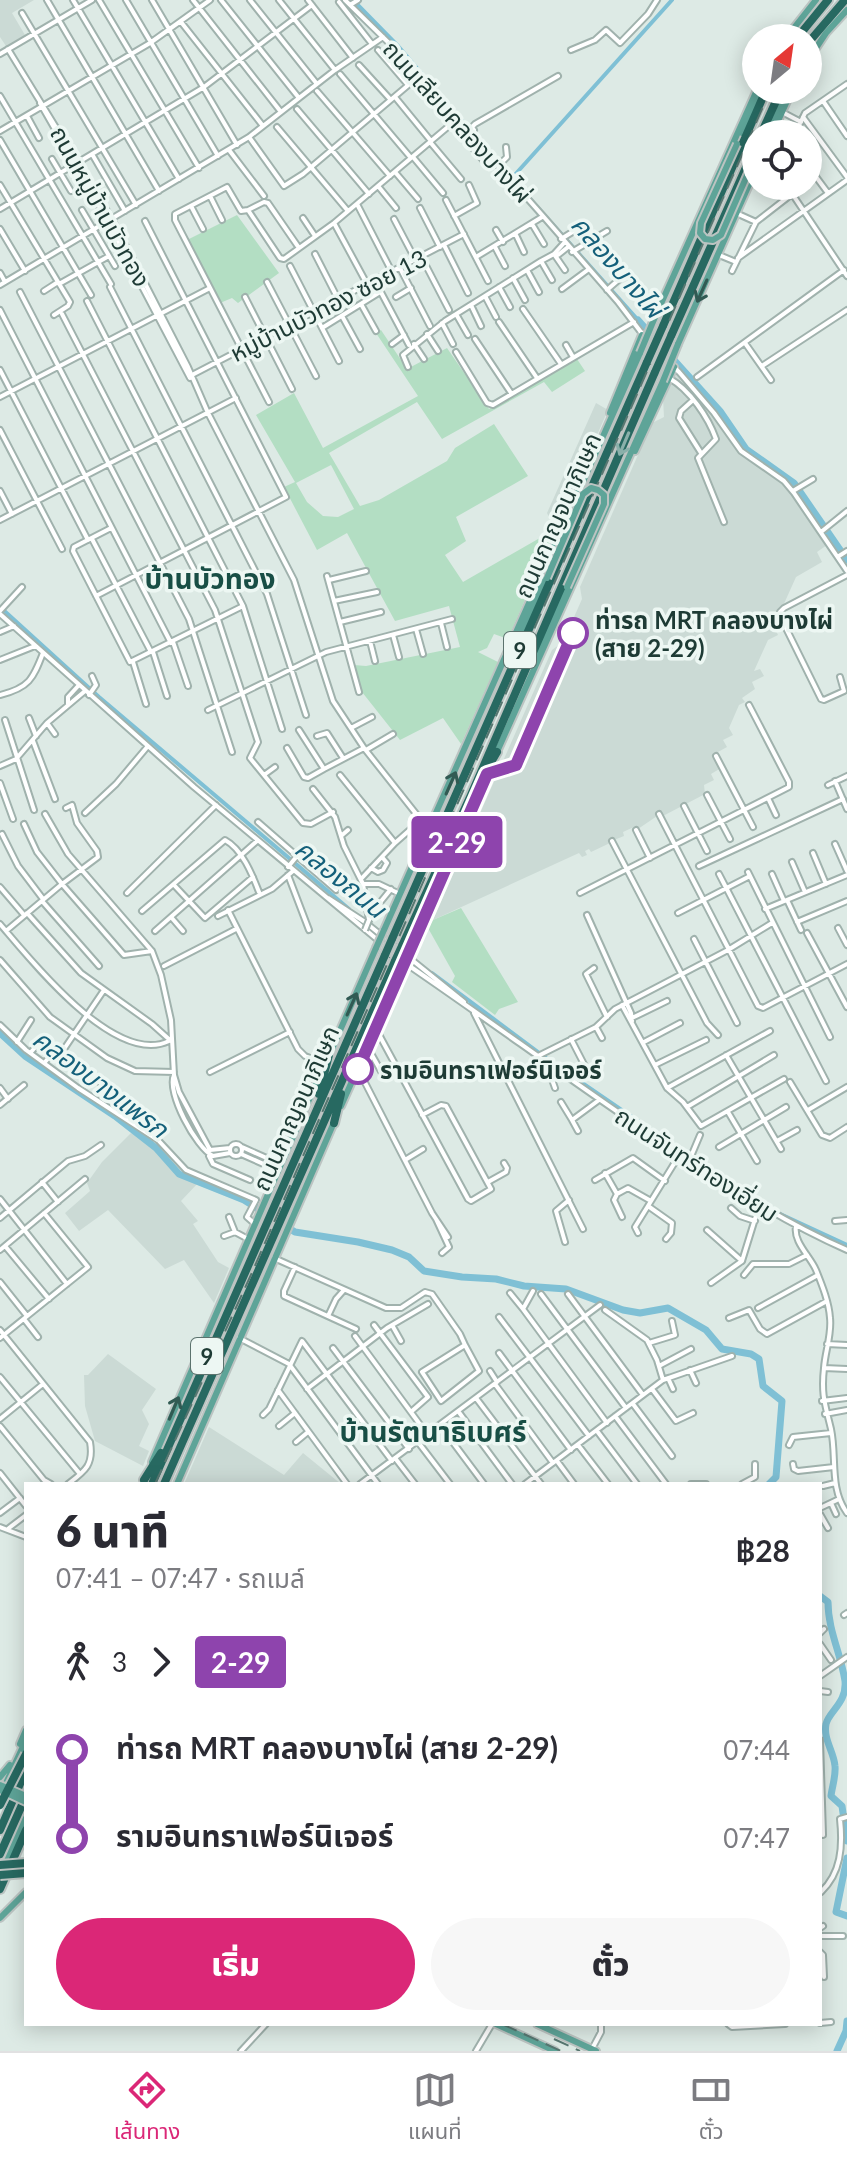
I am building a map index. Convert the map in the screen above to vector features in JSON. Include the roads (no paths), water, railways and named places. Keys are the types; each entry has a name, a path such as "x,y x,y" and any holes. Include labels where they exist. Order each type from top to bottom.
{"highway":[{"path":"808,24 828,0"},
{"path":"822,31 845,0"},
{"name":"ถนนกาญจนาภิเษก","path":"147,1482 176,1430 259,1224 275,1204 663,326 756,104"},
{"name":"ถนนกาญจนาภิเษก","path":"164,1482 288,1218 347,1070 401,964 471,795 742,177"},
{"path":"706,261 719,255"},
{"path":"471,795 497,752"},
{"path":"312,1118 329,1055"},
{"path":"334,1123 347,1070"},
{"path":"0,1805 24,1758"},
{"path":"0,1830 24,1775"},
{"path":"0,1854 24,1802"},
{"path":"0,1889 24,1835"},
{"path":"0,1865 24,1863"},
{"path":"0,1876 24,1873"}],"main road":[{"path":"797,24 816,0"},
{"path":"822,34 847,10"},
{"path":"146,1482 248,1239 259,1224 264,1204 384,930 655,317 755,104"},
{"path":"776,120 783,104"},
{"path":"742,133 701,223 700,233 705,239 713,240 721,235 742,187"},
{"path":"405,949 666,380 678,344 742,200"},
{"path":"605,432 611,408 642,335"},
{"path":"666,380 674,367"},
{"path":"492,690 520,638 583,494 591,488 598,490 604,495 604,504 519,704"},
{"path":"288,1218 368,1048 401,964"},
{"path":"178,1482 274,1258 280,1236"},
{"path":"0,1777 9,1768 24,1734"},
{"path":"24,1744 0,1790 24,1797"},
{"path":"0,1876 24,1822"},
{"path":"0,1918 24,1894"},
{"path":"499,2026 555,2051"},
{"path":"541,2026 594,2050"}],"street":[{"path":"47,0 159,191"},
{"path":"73,0 179,179"},
{"path":"0,54 92,0"},
{"path":"99,0 199,168"},
{"path":"126,0 218,156"},
{"path":"152,0 237,145"},
{"path":"193,0 281,112"},
{"path":"0,131 150,43 210,0"},
{"path":"221,0 299,98"},
{"path":"250,0 317,84"},
{"path":"279,0 337,72 443,193"},
{"name":"ถนนเลียบคลองบางไผ่","path":"345,0 353,3 454,122 471,132 501,164 608,289 642,335 714,413 741,451 794,490 840,556 847,573"},
{"path":"571,50 595,40 606,30 620,43 657,0"},
{"path":"0,209 204,87 294,19 311,2 353,58"},
{"path":"339,2 372,44"},
{"path":"22,13 136,205"},
{"path":"181,22 263,126"},
{"path":"0,273 3,284 229,150 383,37"},
{"name":"ถนนหมู่บ้านบัวทอง","path":"8,49 110,220 294,580 333,701 365,749 421,820 431,826"},
{"path":"378,50 408,85"},
{"path":"359,65 392,97 461,179"},
{"path":"471,132 475,124 558,76"},
{"path":"249,137 284,186 416,78"},
{"path":"802,119 845,85 847,92"},
{"path":"317,91 418,199"},
{"path":"0,96 98,262 267,594 306,715"},
{"path":"823,101 847,136"},
{"path":"297,109 369,194"},
{"path":"737,260 847,179 802,119 782,112"},
{"path":"27,116 39,138"},
{"path":"248,210 280,258 284,259 334,223 454,122 488,166"},
{"path":"277,127 348,211"},
{"path":"0,140 91,295"},
{"path":"501,164 507,157 506,147"},
{"path":"229,150 264,196"},
{"path":"92,154 126,211"},
{"path":"52,159 71,191"},
{"path":"0,185 70,303 54,315"},
{"path":"454,216 477,203 469,185"},
{"path":"378,186 396,208"},
{"path":"822,186 828,194"},
{"path":"269,402 174,218 175,214 227,187 241,211 268,203 299,248"},
{"path":"210,196 222,220"},
{"path":"446,200 488,281"},
{"path":"732,271 756,222 784,200"},
{"path":"697,377 845,273 796,200"},
{"path":"357,204 392,272"},
{"path":"191,206 203,229"},
{"path":"420,208 468,293"},
{"path":"82,210 115,266"},
{"path":"736,213 756,222"},
{"path":"476,257 543,216"},
{"path":"303,218 316,237"},
{"path":"394,219 415,259"},
{"path":"96,596 286,497 145,221"},
{"path":"334,223 367,284"},
{"path":"532,224 544,244"},
{"path":"0,229 25,271"},
{"path":"496,230 503,242"},
{"path":"408,367 402,356 442,323 569,245 607,231"},
{"path":"569,245 571,232"},
{"name":"หมู่บ้านบัวทอง ซอย 13","path":"191,377 464,234"},
{"path":"516,235 524,252"},
{"path":"495,247 505,266"},
{"path":"315,254 338,299"},
{"path":"554,254 565,270"},
{"path":"719,255 737,260"},
{"path":"44,291 109,256"},
{"path":"421,256 449,310"},
{"path":"541,261 552,280"},
{"path":"290,266 339,361"},
{"path":"400,268 430,326"},
{"path":"562,289 589,269"},
{"path":"527,270 539,292"},
{"path":"608,289 623,276"},
{"path":"513,278 525,300"},
{"path":"375,281 404,335 424,359"},
{"path":"267,282 316,376"},
{"path":"499,287 510,307"},
{"path":"0,397 210,288"},
{"path":"396,297 411,288"},
{"path":"20,292 194,631 232,752"},
{"path":"322,328 380,292"},
{"path":"485,296 537,378"},
{"path":"245,297 292,389"},
{"path":"87,301 243,606 282,729"},
{"path":"361,304 376,331"},
{"path":"471,305 481,326"},
{"path":"523,309 561,364"},
{"path":"0,310 172,642 188,686"},
{"path":"762,366 847,310"},
{"path":"62,314 218,618 258,742 250,757 305,824 333,812"},
{"path":"456,314 468,335"},
{"path":"342,316 360,349"},
{"path":"456,352 489,404 493,405 634,322"},
{"path":"442,323 453,344"},
{"path":"427,334 438,351"},
{"path":"392,344 404,335"},
{"path":"475,339 511,393"},
{"path":"745,343 771,380"},
{"path":"566,345 574,357"},
{"path":"0,370 152,652 167,696"},
{"path":"666,380 678,383 706,417 716,439 701,453 699,461 724,522"},
{"path":"0,520 236,398"},
{"path":"692,401 681,411 679,418 701,453"},
{"path":"0,430 62,549"},
{"path":"794,490 813,479"},
{"path":"0,491 12,514"},
{"path":"822,531 847,511"},
{"path":"111,528 74,547 73,551 129,660 133,662 146,704"},
{"path":"840,556 847,551"},
{"path":"359,692 328,578 366,571"},
{"path":"840,677 844,691 821,699 780,612 847,573"},
{"path":"22,587 0,611 148,746 289,865 309,930"},
{"path":"334,601 377,592"},
{"path":"133,662 243,606"},
{"path":"340,622 381,612"},
{"path":"208,710 318,656 452,619"},
{"path":"441,623 447,647"},
{"path":"0,632 14,626"},
{"path":"416,629 423,654"},
{"path":"393,635 399,657"},
{"path":"370,641 375,661"},
{"path":"0,660 35,646"},
{"path":"0,695 15,691 32,680 43,653"},
{"path":"0,766 16,759 47,723 68,704 90,691 92,676"},
{"path":"68,704 68,697 79,685"},
{"path":"580,893 790,785 749,705"},
{"path":"351,728 372,717"},
{"path":"29,718 55,799"},
{"path":"5,720 34,810"},
{"path":"47,723 55,734"},
{"path":"299,730 324,769"},
{"path":"317,736 327,733 343,758"},
{"path":"287,748 304,777 393,734"},
{"path":"85,813 116,784 148,746"},
{"path":"716,756 753,827"},
{"path":"264,775 275,767"},
{"path":"340,775 395,843"},
{"path":"828,785 847,776"},
{"path":"835,781 847,809"},
{"path":"0,783 13,819"},
{"path":"313,789 333,812 362,882 369,920 365,930"},
{"path":"707,795 730,839"},
{"path":"768,798 776,815"},
{"path":"699,866 843,799"},
{"path":"6,931 62,884 83,871 98,854 77,823 72,805 66,808"},
{"path":"127,893 216,805"},
{"path":"684,806 707,851"},
{"path":"45,814 60,843 152,951 166,994 174,1074 181,1099 210,1152 213,1164 250,1180"},
{"path":"659,814 758,1006 763,1008 847,964"},
{"path":"362,882 371,868 421,820"},
{"path":"258,822 336,890"},
{"path":"24,824 37,852 124,955 152,951"},
{"path":"341,836 348,830"},
{"path":"636,830 650,858"},
{"path":"2,834 18,866 42,900 99,966"},
{"path":"142,911 225,840 241,856 259,892"},
{"path":"155,931 257,841"},
{"path":"612,841 707,1023 718,1035"},
{"path":"765,909 847,873 835,844"},
{"path":"289,865 297,856 309,853 335,875"},
{"path":"813,853 826,884"},
{"path":"371,868 378,872 383,870 387,863 382,857"},
{"path":"792,862 805,892"},
{"path":"291,873 365,922 470,1009 583,1229"},
{"path":"218,916 272,889 291,873"},
{"path":"719,874 826,1081"},
{"path":"678,913 749,874 830,1037"},
{"path":"772,874 801,930"},
{"path":"174,884 202,917 207,917 253,877"},
{"path":"362,882 375,883 400,894"},
{"path":"0,887 74,967 171,1041"},
{"path":"368,909 378,905 391,889"},
{"path":"320,894 365,930 378,945"},
{"path":"797,922 847,901"},
{"path":"228,910 301,1053 325,1064"},
{"path":"587,915 624,1004 667,1088 699,1124 703,1126 784,1079"},
{"path":"171,917 183,931"},
{"path":"540,1056 596,1027 624,1004 728,950 772,923"},
{"path":"0,924 62,994 87,1014 135,1044 159,1045 171,1041"},
{"path":"164,966 237,928"},
{"path":"838,928 847,945"},
{"path":"807,933 847,1007"},
{"path":"694,939 737,1023"},
{"path":"0,960 50,1017 72,1035 127,1069 174,1074"},
{"path":"401,964 424,976 470,1009"},
{"path":"594,968 586,974 607,1017"},
{"path":"104,990 61,1056 128,1102"},
{"path":"632,1019 667,1001"},
{"name":"ถนนจันทร์ทองเอี่ยม","path":"470,1009 599,1100 759,1206 847,1250"},
{"path":"16,1042 31,1020"},
{"path":"644,1042 680,1023"},
{"path":"0,1025 16,1042 78,1088 158,1140 186,1170 256,1200 247,1217 259,1224"},
{"path":"596,1027 602,1038"},
{"path":"376,1029 422,1115 468,1199 471,1201 491,1189 446,1106 441,1105 422,1115"},
{"path":"667,1088 770,1031"},
{"path":"210,1072 290,1032"},
{"path":"571,1039 589,1074"},
{"path":"655,1065 706,1040"},
{"path":"30,1053 40,1042"},
{"path":"45,1062 53,1053 53,1048"},
{"path":"368,1048 382,1073 398,1069"},
{"path":"726,1055 781,1149"},
{"path":"687,1107 774,1055"},
{"path":"553,1067 550,1074 555,1088"},
{"path":"358,1069 449,1247 442,1253"},
{"path":"535,1075 550,1074"},
{"path":"790,1082 826,1138 847,1127"},
{"path":"0,1105 24,1085"},
{"path":"808,1110 847,1087"},
{"path":"0,1088 8,1099"},
{"path":"572,1120 599,1100"},
{"path":"561,1102 578,1131"},
{"path":"719,1147 786,1107"},
{"path":"728,1112 757,1161"},
{"path":"777,1141 797,1130"},
{"path":"688,1160 700,1135"},
{"path":"230,1151 236,1144 242,1150 281,1168"},
{"path":"0,1218 68,1161 85,1156 101,1145"},
{"path":"405,1160 423,1149"},
{"path":"210,1152 230,1151 236,1156 242,1150"},
{"path":"638,1233 635,1227 680,1154"},
{"path":"595,1180 633,1158 665,1181"},
{"path":"488,1182 506,1172 504,1163"},
{"path":"605,1173 617,1194 615,1206 622,1217"},
{"path":"0,1250 85,1179"},
{"path":"42,1182 58,1202"},
{"path":"617,1194 631,1188 672,1223 671,1233 666,1239"},
{"path":"0,1199 67,1284"},
{"path":"565,1242 556,1211 569,1200"},
{"path":"711,1283 742,1261 759,1206"},
{"path":"731,1208 740,1216 755,1221"},
{"path":"44,1213 88,1267 1,1334 90,1442 92,1456 89,1468 70,1482"},
{"path":"229,1217 235,1232 248,1239"},
{"path":"436,1219 448,1237"},
{"path":"835,1221 847,1220"},
{"path":"796,1226 795,1234 818,1275 831,1321 822,1401 831,1433 835,1483 847,1513"},
{"path":"707,1230 742,1261"},
{"path":"224,1236 235,1232"},
{"path":"828,1240 831,1232"},
{"path":"5,1246 49,1299"},
{"path":"744,1275 753,1264 789,1264 807,1255"},
{"path":"274,1258 378,1305 396,1309 428,1292 439,1303 465,1345 479,1371 441,1401 422,1372 465,1345"},
{"path":"295,1267 284,1296 356,1329"},
{"path":"758,1308 818,1275"},
{"path":"0,1282 38,1337"},
{"path":"336,1299 334,1294 337,1287"},
{"path":"328,1316 344,1290"},
{"path":"523,1309 533,1291"},
{"path":"510,1293 607,1423"},
{"path":"541,1294 626,1408"},
{"path":"568,1294 643,1395"},
{"path":"729,1318 749,1310 760,1329 767,1334 827,1301"},
{"path":"307,1389 380,1333 428,1304"},
{"path":"363,1482 600,1305"},
{"path":"605,1310 639,1332 649,1343 673,1389"},
{"path":"499,1317 589,1436"},
{"path":"649,1343 675,1335 672,1321"},
{"path":"374,1325 428,1397 412,1411"},
{"path":"392,1325 401,1341"},
{"path":"355,1336 427,1435"},
{"path":"238,1338 289,1364 376,1482"},
{"path":"263,1415 269,1409 302,1341 413,1482"},
{"path":"827,1344 847,1345"},
{"path":"333,1348 409,1449"},
{"path":"659,1366 691,1349"},
{"path":"499,1353 571,1450"},
{"path":"528,1482 666,1379 732,1356"},
{"path":"824,1368 847,1369"},
{"path":"690,1370 696,1383"},
{"path":"490,1371 572,1482"},
{"path":"0,1377 80,1474"},
{"path":"0,1419 43,1384"},
{"path":"652,1389 676,1421 693,1413"},
{"path":"278,1390 346,1482"},
{"path":"476,1398 539,1482"},
{"path":"822,1401 847,1398"},
{"path":"633,1404 672,1456"},
{"path":"825,1414 847,1410"},
{"path":"458,1411 511,1482"},
{"path":"279,1426 295,1413"},
{"path":"615,1416 664,1482"},
{"path":"440,1425 483,1482"},
{"path":"0,1426 46,1482"},
{"path":"597,1431 635,1482"},
{"path":"296,1442 308,1432"},
{"path":"789,1445 791,1437 831,1433"},
{"path":"418,1442 448,1482"},
{"path":"578,1445 606,1482"},
{"path":"746,1482 755,1477 755,1464"},
{"path":"793,1464 798,1471 834,1467"},
{"path":"0,1473 24,1503"},
{"path":"823,1486 835,1483"},
{"path":"0,1513 20,1498"},
{"path":"822,1510 839,1499"},
{"path":"831,1503 836,1514"},
{"path":"822,1515 828,1528"},
{"path":"8,1529 24,1517"},
{"path":"0,1527 24,1536"},
{"path":"822,1647 831,1660"},
{"path":"822,1675 846,1658"},
{"path":"822,1691 828,1692"},
{"path":"822,1891 833,1880 842,1850 840,1818 847,1817"},
{"path":"822,1826 823,1835"},
{"path":"822,1936 843,1936"},
{"path":"822,1954 824,1977"},
{"path":"822,2023 831,2022"},
{"path":"241,2051 264,2026"},
{"path":"476,2051 493,2026"},
{"path":"594,2050 601,2026"}],"waterway":[{"name":"คลองบางไผ่","path":"353,0 398,46 469,129"},
{"path":"512,178 672,0"},
{"name":"คลองบางไผ่","path":"498,163 638,320"},
{"name":"คลองบางไผ่","path":"638,320 720,411 746,449 794,483 847,560"},
{"name":"คลองถนน","path":"0,607 99,697 349,909"},
{"name":"คลองถนน","path":"432,973 550,1061 699,1163 778,1213 847,1245"},
{"name":"คลองบางแพรก","path":"0,1033 25,1056 115,1116 156,1148 179,1174 244,1200 295,1232 392,1250 409,1257 424,1271 566,1289 640,1313 668,1308 706,1330 722,1349 751,1354 759,1359 763,1386 782,1401 776,1477 771,1482"},
{"name":"คลองบางแพรก","path":"822,1598 828,1602 845,1681 841,1701 828,1719 825,1730 835,1766 831,1796 842,1806 847,1841"},
{"name":"คลองบางแพรก","path":"847,1858 836,1912 847,1916"},
{"name":"คลองบางแพรก","path":"837,2051 847,2021"}],"railway":[{"path":"156,1482 250,1277 764,104"},
{"path":"506,2026 561,2051"},
{"path":"554,2039 580,2051"}],"place":[{"name":"ท่ารถ MRT คลองบางไผ่ (สาย 2-29)","path":"573,633"},
{"name":"รามอินทราเฟอร์นิเจอร์","path":"358,1069"}],"district":[{"name":"บ้านบัวทอง","path":"210,578"},
{"name":"บ้านรัตนาธิเบศร์","path":"433,1431"}]}
